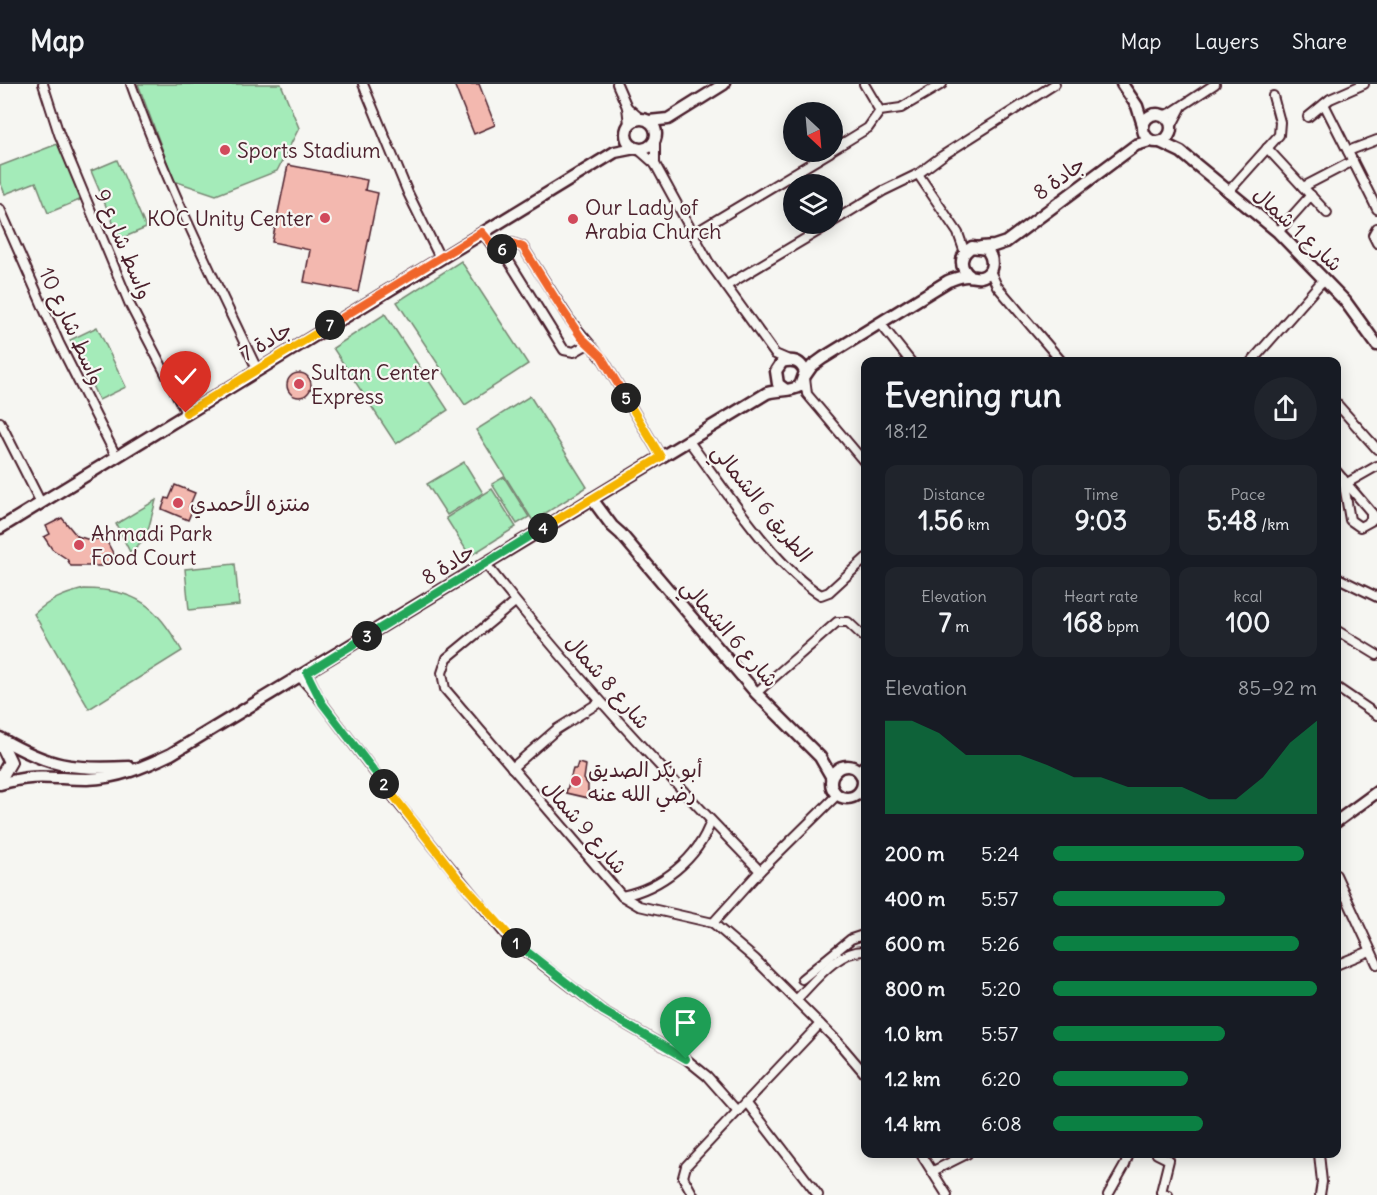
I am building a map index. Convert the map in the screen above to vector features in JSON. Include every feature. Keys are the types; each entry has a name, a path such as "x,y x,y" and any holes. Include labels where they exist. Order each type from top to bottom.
{"main road":[{"path":"668,119 645,120 627,129 630,145 637,148 648,147 668,119 724,84"},
{"path":"1122,84 1134,101 1143,128 1155,142 1167,138 1171,129 1159,115 1134,101"},
{"path":"1143,128 1147,118 1159,115"},
{"path":"645,120 655,129 655,137"},
{"name":"جادة 8","path":"1136,145 1143,128"},
{"name":"جادة 7","path":"0,528 615,152 622,144 627,129"},
{"name":"شارع 1 شمال","path":"1171,129 1181,152"},
{"name":"جادة 8","path":"983,272 1006,242 1136,145 1155,142"},
{"name":"شارع 1 شمال","path":"1155,142 1181,152 1278,232 1345,301 1377,345"},
{"name":"جادة 7","path":"615,152 637,148"},
{"name":"جادة 8","path":"963,256 979,247 1006,242"},
{"path":"979,247 990,253 983,272"},
{"path":"963,256 964,271 983,272"},
{"path":"948,281 963,256"},
{"path":"823,358 782,362 776,375 781,388 788,390 800,386 812,366 823,358 948,281 983,272"},
{"path":"792,360 803,368 805,377"},
{"name":"جادة 8","path":"767,393 776,375"},
{"name":"جادة 8","path":"0,784 38,776 102,778 129,773 171,754 767,393 788,390"},
{"name":"شارع 6 الشمالي","path":"594,498 621,534 756,693 816,752 831,776"},
{"path":"0,739 10,762 0,779"},
{"name":"جادة 8","path":"0,739 44,761 75,768 95,770 147,766"},
{"name":"شارع 6 الشمالي","path":"816,752 843,765"},
{"path":"861,766 843,765 831,776 831,786 837,795 861,801"},
{"path":"848,798 861,792"},
{"path":"1341,818 1377,792"}],"street":[{"name":"واسط شارع 9","path":"43,84 59,134 126,295 186,413"},
{"path":"131,84 148,131 190,229 257,369"},
{"path":"363,84 408,193 440,258"},
{"path":"617,84 627,107 627,129"},
{"path":"864,84 880,111"},
{"path":"843,144 868,128 880,111 901,108 942,84"},
{"path":"843,216 918,174 942,156 1055,84"},
{"path":"1159,115 1182,106 1215,84"},
{"path":"1308,117 1345,91 1364,84"},
{"path":"1228,192 1276,140 1280,131 1273,96"},
{"path":"1324,104 1377,209"},
{"path":"1171,129 1182,106"},
{"path":"627,107 645,120"},
{"path":"655,137 655,164"},
{"path":"1348,151 1377,140"},
{"path":"637,148 655,164 693,234 726,286 775,354 776,375"},
{"path":"1267,148 1327,213"},
{"path":"693,234 813,162"},
{"path":"1303,187 1353,162"},
{"path":"918,174 958,233 963,256"},
{"path":"1278,232 1311,195"},
{"name":"واسط شارع 10","path":"0,209 58,343 116,456"},
{"path":"1377,228 1373,235 1377,243"},
{"path":"482,232 509,262 564,350 574,352 588,344"},
{"path":"958,233 979,247"},
{"path":"726,286 813,234"},
{"path":"498,251 512,243 523,247 562,309 588,344 601,356 661,457"},
{"path":"983,272 1058,357"},
{"path":"1255,357 1324,279"},
{"path":"880,323 906,357"},
{"path":"775,354 792,360"},
{"path":"805,377 807,394 861,458"},
{"path":"788,390 807,394"},
{"path":"1341,409 1377,449"},
{"path":"0,422 41,503"},
{"name":"الطريق 6 الشمالي","path":"688,440 759,534 813,590 821,595 829,592 861,563"},
{"path":"1345,481 1377,466"},
{"path":"1341,477 1377,519"},
{"path":"1345,481 1350,520 1354,525 1360,527 1366,525 1371,521 1371,513"},
{"name":"شارع 8 شمال","path":"485,563 600,702 760,871"},
{"path":"1341,579 1377,597"},
{"name":"شارع 9 شمال","path":"515,602 447,658 442,673 445,689 622,896 639,906 713,923 755,959 820,1024 861,1070"},
{"path":"756,693 837,622 848,622 861,634"},
{"path":"1341,633 1377,655"},
{"path":"304,675 317,696 397,802 509,939 603,1011 686,1059 707,1076 738,1111"},
{"path":"1341,690 1377,715"},
{"path":"512,768 557,729 600,702"},
{"path":"713,923 760,871 837,795"},
{"path":"622,896 642,892 686,862 706,836 711,820"},
{"path":"1341,885 1377,964"},
{"path":"802,980 851,939 861,936"},
{"path":"796,1000 843,956 861,951"},
{"path":"1341,962 1370,951"},
{"path":"693,1195 683,1177 686,1166 820,1024"},
{"path":"747,1103 818,1195"},
{"path":"924,1158 947,1195"},
{"path":"933,1171 959,1158"},
{"path":"1108,1195 1128,1158"},
{"path":"1165,1158 1169,1160 1161,1192 1168,1195"},
{"path":"1319,1158 1322,1182 1320,1195"}],"green space":[{"name":"Sports Stadium","path":"138,84 281,84 299,128 277,171 216,195 174,181"},
{"path":"60,143 82,199 48,213 36,182 5,194 0,182 0,166"},
{"path":"117,160 146,228 120,239 91,171"},
{"path":"461,261 528,364 465,405 397,302"},
{"path":"385,314 448,410 396,444 333,348"},
{"path":"97,327 126,387 99,400 70,340"},
{"path":"530,396 587,487 533,521 476,430"},
{"path":"464,462 483,493 447,515 427,484"},
{"path":"504,477 529,517 517,524 492,484"},
{"path":"492,489 516,527 470,556 446,518"},
{"path":"156,500 146,538 130,552 116,524"},
{"path":"235,564 239,605 189,610 185,569"},
{"path":"84,589 118,592 144,603 164,622 182,651 89,709 34,614 57,598"}],"building":[{"path":"454,84 479,84 495,125 474,134"},
{"name":"KOC Unity Center","path":"288,165 367,180 365,190 378,193 358,292 304,282 310,250 272,242"},
{"name":"Sultan Center Express","path":"299,373 304,374 310,380 310,390 304,396 299,397 294,396 288,390 287,385 288,380 294,374"},
{"name":"منتزه الأحمدي","path":"175,485 195,493 189,507 193,508 188,520 162,509"},
{"name":"Ahmadi Park Food Court","path":"62,518 77,536 90,540 105,538 114,555 110,558 112,563 101,566 71,566 67,559 52,549 44,537 50,534 46,526"},
{"name":"أبو بكر الصديق رضي الله عنه","path":"578,763 586,765 584,779 588,785 588,798 566,793 573,769 576,769"}],"place":[{"name":"Sports Stadium","path":"225,150"},
{"name":"KOC Unity Center","path":"325,218"},
{"name":"Our Lady of Arabia Church","path":"573,219"},
{"name":"Sultan Center Express","path":"299,384"},
{"name":"منتزه الأحمدي","path":"178,503"},
{"name":"Ahmadi Park Food Court","path":"79,545"},
{"name":"أبو بكر الصديق رضي الله عنه","path":"576,781"}],"route":[{"path":"186,413 482,232 498,251 512,243 523,247 578,333 601,356 661,457 307,673 317,696 397,802 509,939 603,1011 686,1059"}]}
